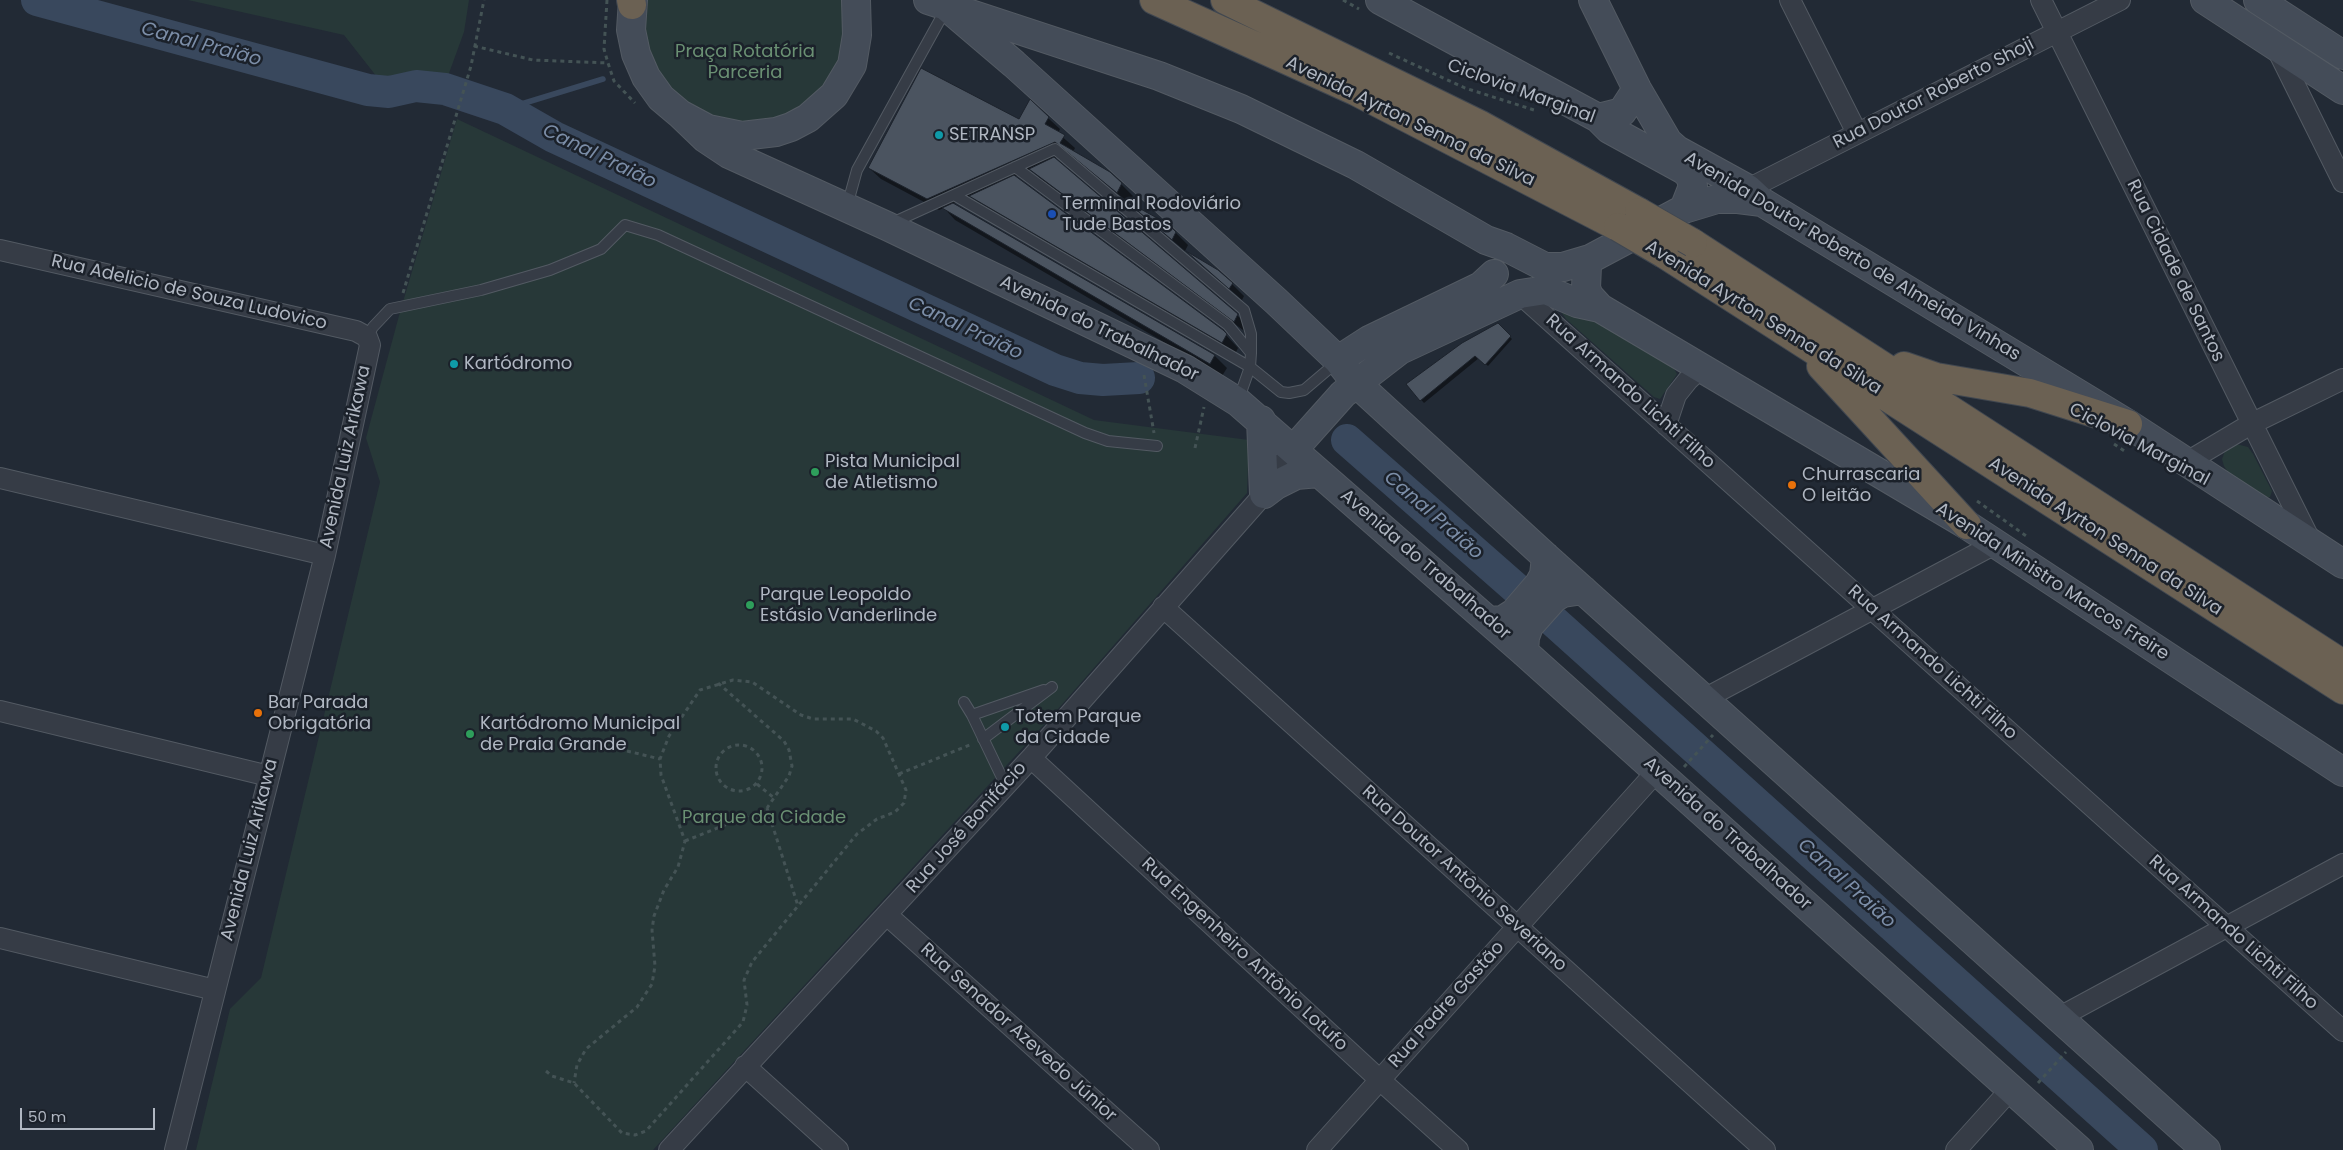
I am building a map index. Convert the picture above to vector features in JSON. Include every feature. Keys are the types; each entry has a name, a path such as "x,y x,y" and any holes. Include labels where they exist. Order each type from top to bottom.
{"highway":[{"name":"Avenida Ayrton Senna da Silva","path":"1154,0 1355,91 1628,219 1693,243 1863,351 2343,664"},
{"name":"Avenida Ayrton Senna da Silva","path":"1225,0 1479,124 1628,219 1664,254 2343,690"},
{"path":"1763,317 1831,375 1967,525"},
{"path":"1863,351 1936,377 2030,393 2117,432"}],"main road":[{"path":"632,2 631,30 636,54 646,78 661,98 680,114 708,129 742,136 776,132 808,118 834,94 852,65 857,35 858,10 856,0"},
{"name":"Avenida Doutor Roberto de Almeida Vinhas","path":"1593,0 1637,89 1672,146 1755,196 2117,432 2187,462 2343,564"},
{"path":"2205,0 2343,90"},
{"path":"2258,0 2343,55"},
{"path":"937,3 1159,76 1242,109 1356,165 1486,240 1506,247 1545,267 1563,267 1590,259 1684,209 1717,199 1738,199 1755,196"},
{"path":"937,3 1014,64 1233,262 1338,360 1356,383 1546,557 2206,1150"},
{"path":"1389,3 1598,118 1609,129 1684,170 1690,176 1693,186 1684,209"},
{"path":"1598,118 1622,112 1637,89"},
{"name":"Avenida do Trabalhador","path":"680,114 705,138 730,154 887,226 1210,384 1238,402 1261,420 1319,473 1514,628 1658,771 2079,1150"},
{"path":"1338,360 1369,340 1481,286 1494,274 1497,262 1486,240"},
{"path":"1590,259 1587,266 1586,288 1589,296 1600,308"},
{"path":"1494,274 1509,300"},
{"path":"1293,450 1332,405 1356,383 1400,350 1509,300 1546,290 1577,303 1600,308"},
{"name":"Avenida Ministro Marcos Freire","path":"1600,308 1967,525 2343,772"},
{"path":"1261,420 1264,494"},
{"path":"1264,494 1276,485 1296,475 1319,473"},
{"path":"1546,557 1544,575 1547,591"},
{"path":"1547,591 1563,593 1583,590"},
{"path":"1514,628 1547,591"}],"street":[{"path":"1790,0 1856,133"},
{"name":"Rua Cidade de Santos","path":"2040,0 2310,542"},
{"name":"Rua Doutor Roberto Shoji","path":"1755,196 1856,133 2120,0"},
{"path":"2276,46 2343,182"},
{"name":"Rua Adelicio de Souza Ludovico","path":"0,250 356,331 369,341"},
{"name":"Rua Armando Lichti Filho","path":"1509,300 1666,424 2343,1031"},
{"name":"Avenida Luiz Arikawa","path":"174,1150 325,555 369,341"},
{"path":"1666,424 1676,395 1701,368"},
{"path":"2187,462 2251,424 2343,379"},
{"name":"Rua José Bonifácio","path":"669,1150 1031,758 1264,494 1274,474 1293,450"},
{"path":"0,478 325,555"},
{"path":"1704,699 1996,544"},
{"name":"Rua Doutor Antônio Severiano","path":"1163,607 1765,1150"},
{"path":"0,711 269,776"},
{"name":"Rua Engenheiro Antônio Lotufo","path":"1031,758 1458,1150"},
{"name":"Rua Padre Gastão","path":"1317,1150 1658,771"},
{"path":"2058,1018 2343,864"},
{"name":"Rua Senador Azevedo Júnior","path":"887,915 1149,1150"},
{"path":"0,938 215,990"},
{"path":"745,1066 838,1150"},
{"path":"1956,1150 2011,1089"}],"lane":[{"path":"846,208 857,170 937,3"},
{"path":"887,226 1055,149 1244,310 1251,334 1251,353 1250,367 1238,402"},
{"path":"1015,167 1228,326 1251,353"},
{"path":"954,195 1250,367 1275,388 1289,393 1304,390 1338,360"},
{"path":"369,341 373,326 390,309 480,290 550,270 601,249 625,225 658,235 1085,433 1108,441 1157,446"},
{"path":"972,714 1052,687 983,740"},
{"path":"964,702 972,714 1006,786"}],"path":[{"path":"390,309 401,298 471,66 484,0"},
{"path":"474,46 533,60 608,63"},
{"name":"Ciclovia Marginal","path":"1385,51 1478,93 1540,112"},
{"path":"1195,448 1210,384"},
{"name":"Ciclovia Marginal","path":"2117,432 2131,455"},
{"path":"546,1071 552,1076 574,1083 622,1133 635,1135 646,1131 740,1027 747,1011 744,987 748,968 858,834 867,826 895,812 902,806 906,790 883,738 862,722 844,718 807,717 752,682 733,680 700,690 669,736 660,759 661,775 685,842 678,867 664,890 654,916 652,930 655,966 652,984 637,1007 586,1049 577,1065 574,1083"},
{"path":"685,842 767,808 790,771 789,750 784,741 718,683"},
{"path":"1686,765 1710,739"},
{"path":"899,774 983,740"},
{"path":"738,745 753,749 762,763 762,770 757,784 743,791 735,791 721,782 716,766 723,751 738,745"},
{"path":"627,751 660,759"},
{"path":"757,784 774,798"},
{"path":"767,808 798,906"},
{"path":"2039,1082 2062,1056"}],"green space":[{"path":"188,0 469,0 464,32 448,76 377,77 344,35"},
{"name":"Praça Rotatória Parceria","path":"645,0 846,0 843,56 828,85 804,107 775,121 743,125 711,119 682,103 660,80 646,51 642,18"},
{"name":"Parque Leopoldo Estásio Vanderlinde","path":"457,119 1094,420 1249,440 1247,493 1051,717 653,1150 196,1150 230,1009 261,978 380,482 366,438 400,312"},
{"path":"1569,305 1671,364 1677,374 1660,399 1654,397 1566,319 1562,313 1562,308"},
{"path":"2236,444 2248,447 2253,454 2272,491 2270,497 2265,498 2230,475 2224,466 2222,459 2225,451"}],"building":[{"name":"SETRANSP","path":"921,68 1019,119 1030,99 1049,117 1045,124 1065,135 1060,143 1110,172 1122,183 1117,193 1055,142 927,199 868,168"},
{"path":"1054,157 1238,314 1234,322 1029,169"},
{"path":"1014,175 1223,330 1227,334 1222,343 969,196"},
{"path":"1126,201 1168,224 1176,232 1172,240"},
{"path":"953,203 1215,355 1210,364 942,208"},
{"path":"1186,251 1218,270 1233,283 1229,289"},
{"path":"1498,323 1511,336 1485,365 1475,356 1420,401 1406,384 1462,343"}],"waterway":[{"name":"Canal Praião","path":"37,0 368,90 389,92 416,86 445,89 505,109 554,137 1055,370 1080,378 1103,380 1139,378"},
{"path":"505,109 603,79"},
{"name":"Canal Praião","path":"1347,440 1519,591"},
{"name":"Canal Praião","path":"1550,618 2142,1150"}],"place":[{"name":"SETRANSP","path":"939,135"},
{"name":"Terminal Rodoviário Tude Bastos","path":"1052,214"},
{"name":"Kartódromo","path":"454,364"},
{"name":"Pista Municipal de Atletismo","path":"815,472"},
{"name":"Churrascaria O leitão","path":"1792,485"},
{"name":"Parque Leopoldo Estásio Vanderlinde","path":"750,605"},
{"name":"Bar Parada Obrigatória","path":"258,713"},
{"name":"Totem Parque da Cidade","path":"1005,727"},
{"name":"Kartódromo Municipal de Praia Grande","path":"470,734"}],"park label":[{"name":"Parque da Cidade","path":"764,818"}]}
